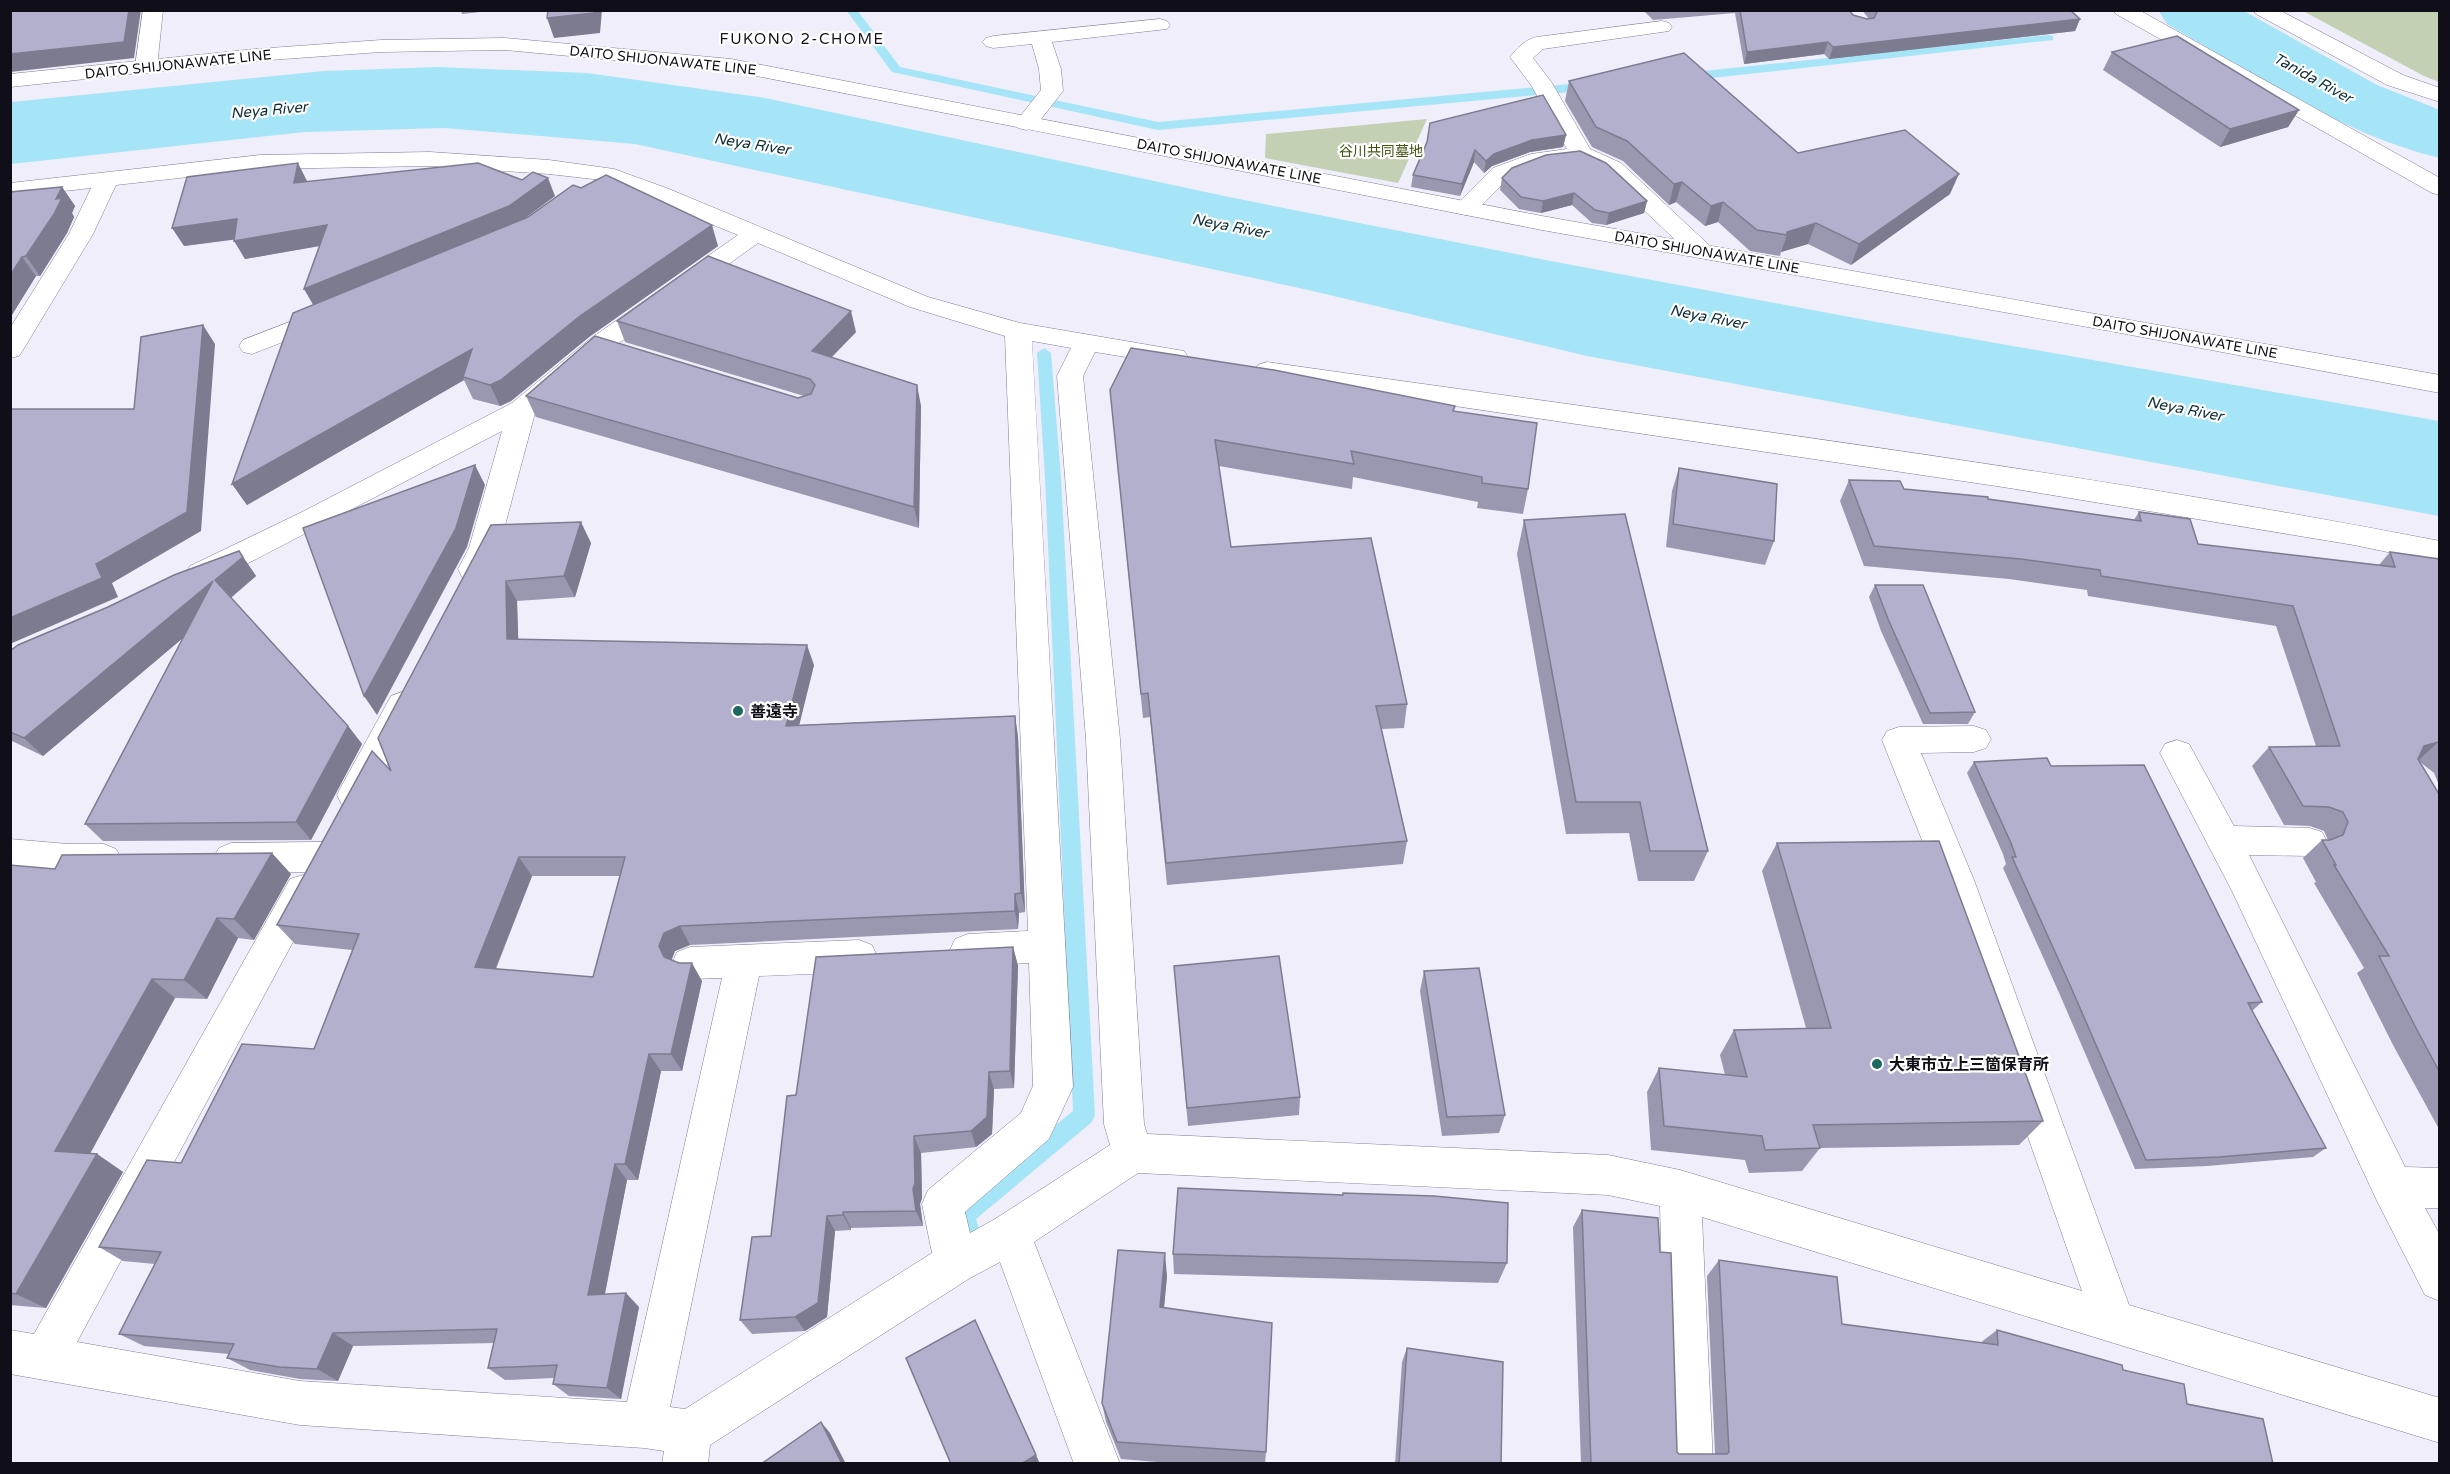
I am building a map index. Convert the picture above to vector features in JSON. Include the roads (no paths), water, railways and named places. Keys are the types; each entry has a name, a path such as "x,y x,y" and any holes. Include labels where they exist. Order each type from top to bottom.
{"street":[{"path":"146,67 153,10"},
{"path":"2123,10 2439,188"},
{"path":"2263,10 2395,80 2439,96"},
{"path":"993,42 1160,25"},
{"path":"1581,154 1541,83 1521,57 1537,43 1662,27"},
{"path":"1026,123 1052,92 1050,69 1040,38"},
{"name":"DAITO SHIJONAWATE LINE","path":"10,81 381,46 505,44 731,65 1466,207 2439,384"},
{"path":"1466,207 1501,173 1539,159 1581,154 1613,168 1700,250"},
{"path":"10,190 260,162 408,159 537,166 606,174 756,233 919,302 1018,331 1197,361"},
{"path":"580,193 606,174"},
{"path":"10,350 81,234 107,179"},
{"path":"173,587 312,519 522,409 599,345 756,233"},
{"path":"252,346 352,305"},
{"path":"955,1263 944,1204 1035,1126 1053,1086 1018,331"},
{"path":"1086,342 1070,376 1103,739 1124,1124 1133,1153"},
{"path":"599,345 634,356"},
{"path":"1242,368 2003,477 2354,535 2439,552"},
{"path":"457,600 484,548 522,409"},
{"path":"419,672 322,857 27,1355 300,1403 644,1426 687,1448 955,1263 1010,1233 1133,1153 1608,1175 1680,1190 2439,1421"},
{"path":"1974,739 1899,740 1956,880 2114,1322"},
{"path":"2177,753 2226,840 2391,1187 2439,1280"},
{"path":"2226,840 2310,842"},
{"path":"10,854 68,859 137,859"},
{"path":"195,858 322,857"},
{"path":"690,963 1047,946"},
{"path":"644,1426 744,962"},
{"path":"2391,1187 2439,1188"},
{"path":"1680,1190 1690,1464"},
{"path":"1010,1233 1097,1464"}],"water":[{"name":"Neya River","path":"438,67 587,73 765,98 1229,197 1561,263 1871,321 2439,421 2439,516 1587,356 1304,289 635,144 444,128 305,132 11,164 11,102 324,71"}],"waterway":[{"path":"851,10 896,70 1158,126 1592,86"},
{"name":"Tanida River","path":"2191,10 2352,100 2440,136"},
{"path":"1685,77 2049,38"},
{"path":"970,1235 963,1215 1084,1115 1053,478 1044,353"}],"place":[{"name":"善遠寺","path":"738,711"},
{"name":"大東市立上三箇保育所","path":"1877,1064"}],"district":[{"name":"FUKONO 2-CHOME","path":"802,39"}],"park label":[{"name":"谷川共同墓地","path":"1381,151"}]}
